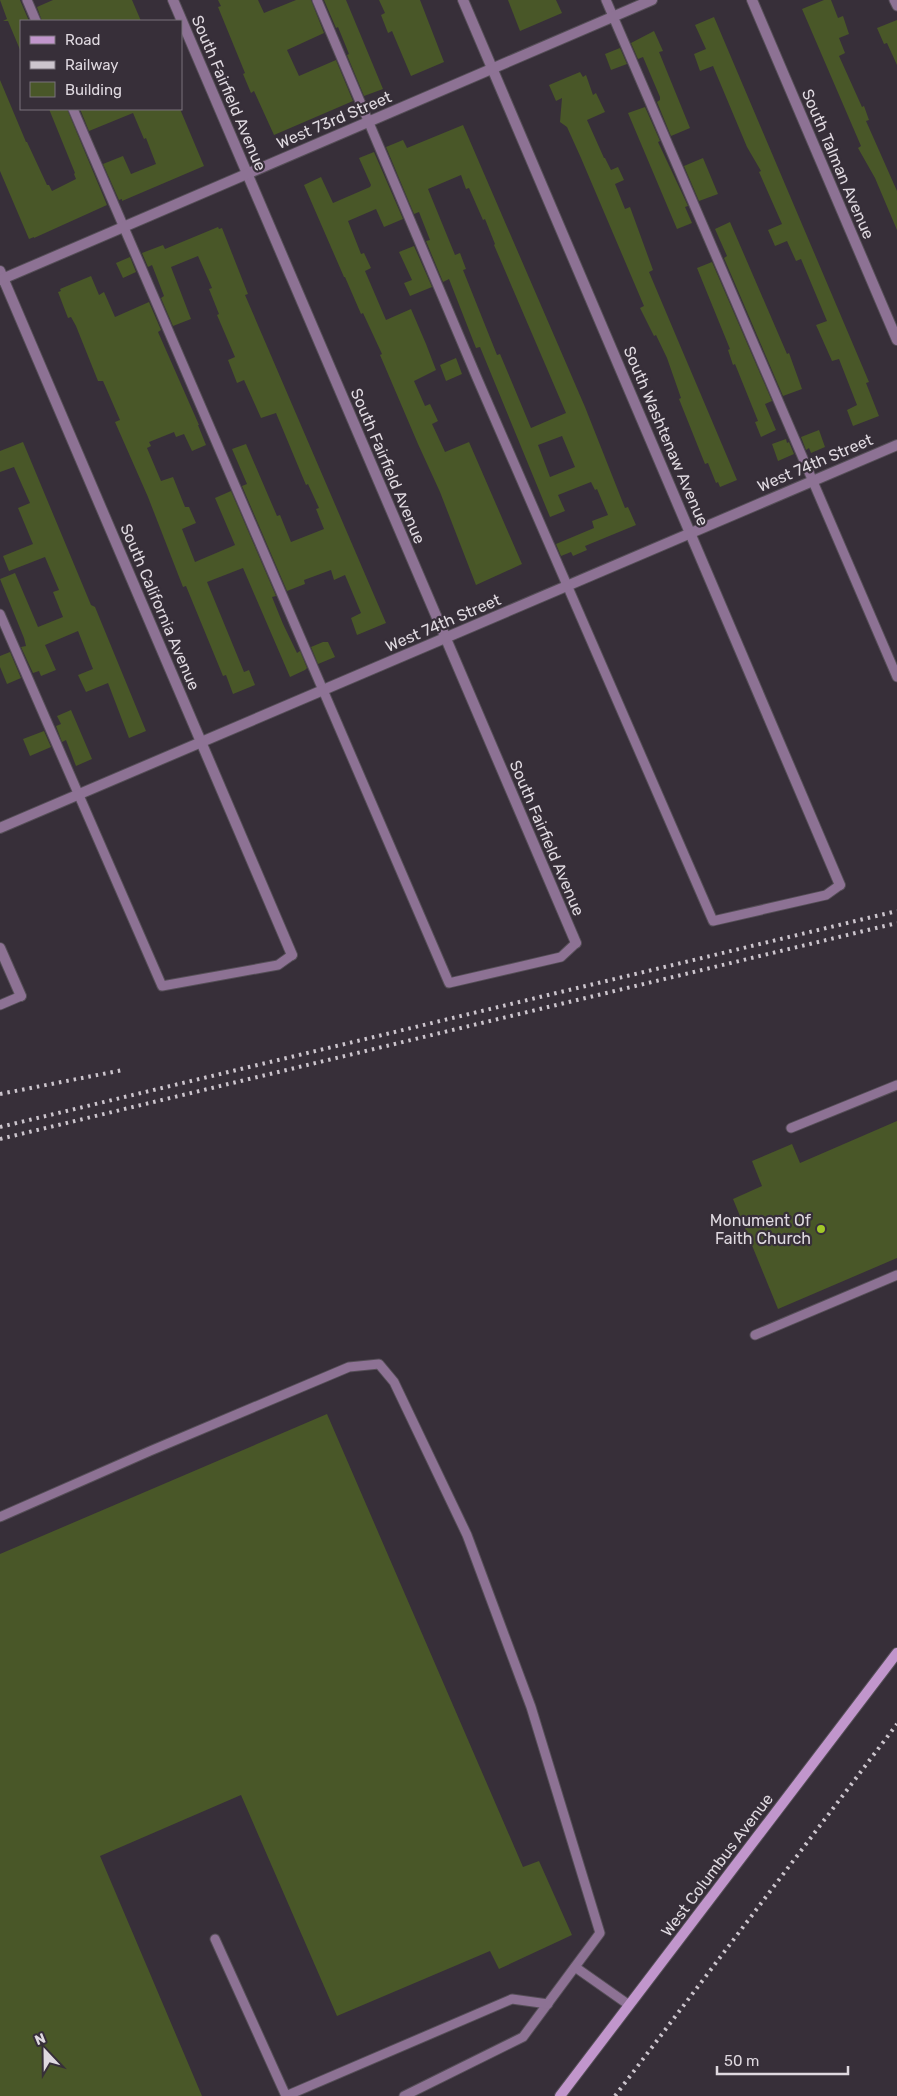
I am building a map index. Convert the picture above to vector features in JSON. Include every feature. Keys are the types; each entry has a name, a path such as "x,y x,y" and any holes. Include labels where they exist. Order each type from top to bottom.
{"main road":[{"name":"West Columbus Avenue","path":"560,2096 897,1653"}],"street":[{"name":"South Fairfield Avenue","path":"172,0 181,20"},
{"name":"South Washtenaw Avenue","path":"463,0 840,885"},
{"name":"West 73rd Street","path":"1,277 124,227 652,0"},
{"name":"South Talman Avenue","path":"752,0 897,340"},
{"name":"South Fairfield Avenue","path":"182,23 576,943"},
{"name":"South California Avenue","path":"1,277 292,955"},
{"name":"West 74th Street","path":"0,828 897,445"},
{"path":"0,948 21,996"}],"lane":[{"path":"27,0 36,20"},
{"path":"316,0 713,921 826,895 840,885"},
{"path":"606,0 897,677"},
{"path":"894,0 897,6"},
{"path":"73,110 449,983 561,957 576,943"},
{"path":"0,614 162,986 278,966 292,955"},
{"path":"0,1005 21,996"},
{"path":"791,1128 897,1084"},
{"path":"755,1335 897,1275"},
{"path":"0,1517 348,1367 379,1364 394,1382 467,1535 531,1707 600,1933 523,2037 404,2096"},
{"path":"215,1939 286,2096 512,1999 548,2004"},
{"path":"575,1967 629,2005"}],"building":[{"path":"0,0 20,0 29,20 20,20 20,50 8,21 3,21 7,19"},
{"path":"53,0 132,0 141,20 42,20 37,7"},
{"path":"218,0 258,0 264,13 296,0 311,0 324,33 287,50 299,76 336,60 353,101 274,135 254,91 251,93 243,74 245,73 218,7 221,6"},
{"path":"324,0 346,0 383,89 364,96 338,27 336,28"},
{"path":"379,0 420,0 444,62 411,76 392,31 388,33 381,15 385,13"},
{"path":"508,0 556,0 562,13 520,31"},
{"path":"824,0 831,0 838,18 843,16 849,34 839,38 845,53 839,56 862,107 864,106 869,120 866,121 897,191 897,230 875,178 858,148 861,146 802,9"},
{"path":"714,17 869,382 866,383 879,416 853,426 847,410 857,405 839,359 832,361 816,325 827,321 801,259 796,261 787,241 775,246 768,230 782,224 759,172 761,171 747,147 713,66 700,71 694,54 706,49 695,25"},
{"path":"897,20 897,65 887,43 884,44 877,28"},
{"path":"654,31 663,51 659,52 690,128 671,136 657,102 660,100 660,97 643,57 638,59 631,43"},
{"path":"620,48 627,64 611,70 605,54"},
{"path":"580,72 583,77 586,75 593,95 596,93 605,112 587,120 611,170 618,167 624,180 615,184 625,209 630,207 653,270 649,272 737,480 720,487 718,482 716,483 708,463 705,464 679,399 681,398 667,358 640,308 644,306 581,158 567,127 560,122 562,98 556,101 549,85"},
{"path":"0,80 26,142 47,185 49,185 52,191 76,179 49,110 67,110 107,205 29,239 0,171"},
{"path":"645,107 660,141 658,142 688,206 685,207 692,223 677,229 628,113"},
{"path":"80,110 180,110 204,166 122,201 122,199 119,200 103,164 123,156 131,174 156,164 146,138 144,139 133,113 89,131"},
{"path":"463,125 585,407 625,508 628,507 636,525 585,546 587,550 573,556 571,552 561,556 556,544 594,528 592,521 608,515 597,489 595,490 591,482 558,495 565,511 550,517 480,347 476,348 449,279 443,282 426,241 430,240 419,212 414,214 386,147 403,140 407,148","holes":["461,175 466,189 469,188 483,220 485,219 494,245 566,413 531,428 500,354 497,355 463,270 466,269 460,253 455,255 428,189","562,436 575,467 550,477 538,445"]},
{"path":"374,152 403,219 384,227 376,209 348,221 361,254 364,253 371,268 365,271 386,320 411,309 436,370 414,381 425,406 430,404 438,421 432,424 445,452 469,442 522,564 476,585 440,492 380,355 382,354 363,313 361,314 304,185 321,177 333,203 370,187 371,185 359,158"},
{"path":"703,158 718,194 699,201 684,166"},
{"path":"730,222 787,354 789,353 802,389 783,396 724,258 727,256 715,229"},
{"path":"218,227 219,229 222,228 248,294 245,295 386,623 357,635 351,618 361,613 345,575 334,580 331,570 304,580 305,584 287,591 242,486 247,484 232,449 246,444 277,516 280,515 291,542 324,529 316,509 319,508 308,484 306,485 276,413 261,418 244,380 237,383 228,360 235,357 217,315 219,314 209,289 212,288 198,256 171,267 191,319 173,326 161,298 164,296 152,265 148,267 142,253 163,245 165,249"},
{"path":"414,246 432,287 410,296 404,283 412,280 399,252"},
{"path":"130,257 136,272 123,278 116,263"},
{"path":"712,262 772,401 765,404 776,430 761,437 755,422 758,421 735,364 733,365 728,350 730,349 697,268"},
{"path":"91,276 99,295 104,292 115,317 149,302 161,330 158,332 199,425 206,445 192,451 184,434 176,437 174,432 149,442 151,446 147,448 161,481 173,477 185,507 189,507 196,523 182,529 195,562 235,545 215,498 231,491 276,596 272,597 283,624 297,653 300,651 307,668 305,670 290,677 243,568 207,582 244,672 249,670 255,685 233,694 226,675 223,676 186,586 183,587 148,497 115,422 120,420 103,381 98,381 76,326 71,317 68,318 58,292 61,291 60,289"},
{"path":"456,358 462,374 446,381 440,365"},
{"path":"819,430 825,447 811,453 809,448 806,450 801,437"},
{"path":"786,439 794,454 778,461 772,444"},
{"path":"23,442 91,605 95,607 146,731 129,738 108,683 86,692 78,675 93,669 78,631 45,645 56,670 41,676 39,671 33,673 21,647 26,646 24,638 0,579 15,573 38,627 63,617 53,592 59,590 45,557 9,571 3,556 33,544 18,508 30,503 14,467 0,472 0,451"},
{"path":"328,642 335,657 318,664 311,647"},
{"path":"10,652 21,678 7,684 0,667 0,656"},
{"path":"71,710 92,759 76,766 66,740 62,742 56,726 61,724 57,716"},
{"path":"44,731 51,747 30,756 23,739"},
{"name":"Monument Of Faith Church","path":"897,1121 897,1258 778,1309 733,1199 762,1186 752,1161 792,1144 800,1163"},
{"path":"327,1414 523,1867 539,1861 572,1935 499,1969 490,1951 337,2016 241,1795 100,1856 202,2096 0,2096 0,1554"}],"railway":[{"path":"0,1127 897,911"},
{"path":"0,1139 897,923"},
{"path":"0,1094 123,1070"},
{"path":"615,2096 897,1724"}],"place":[{"name":"Monument Of Faith Church","path":"821,1229"}]}
